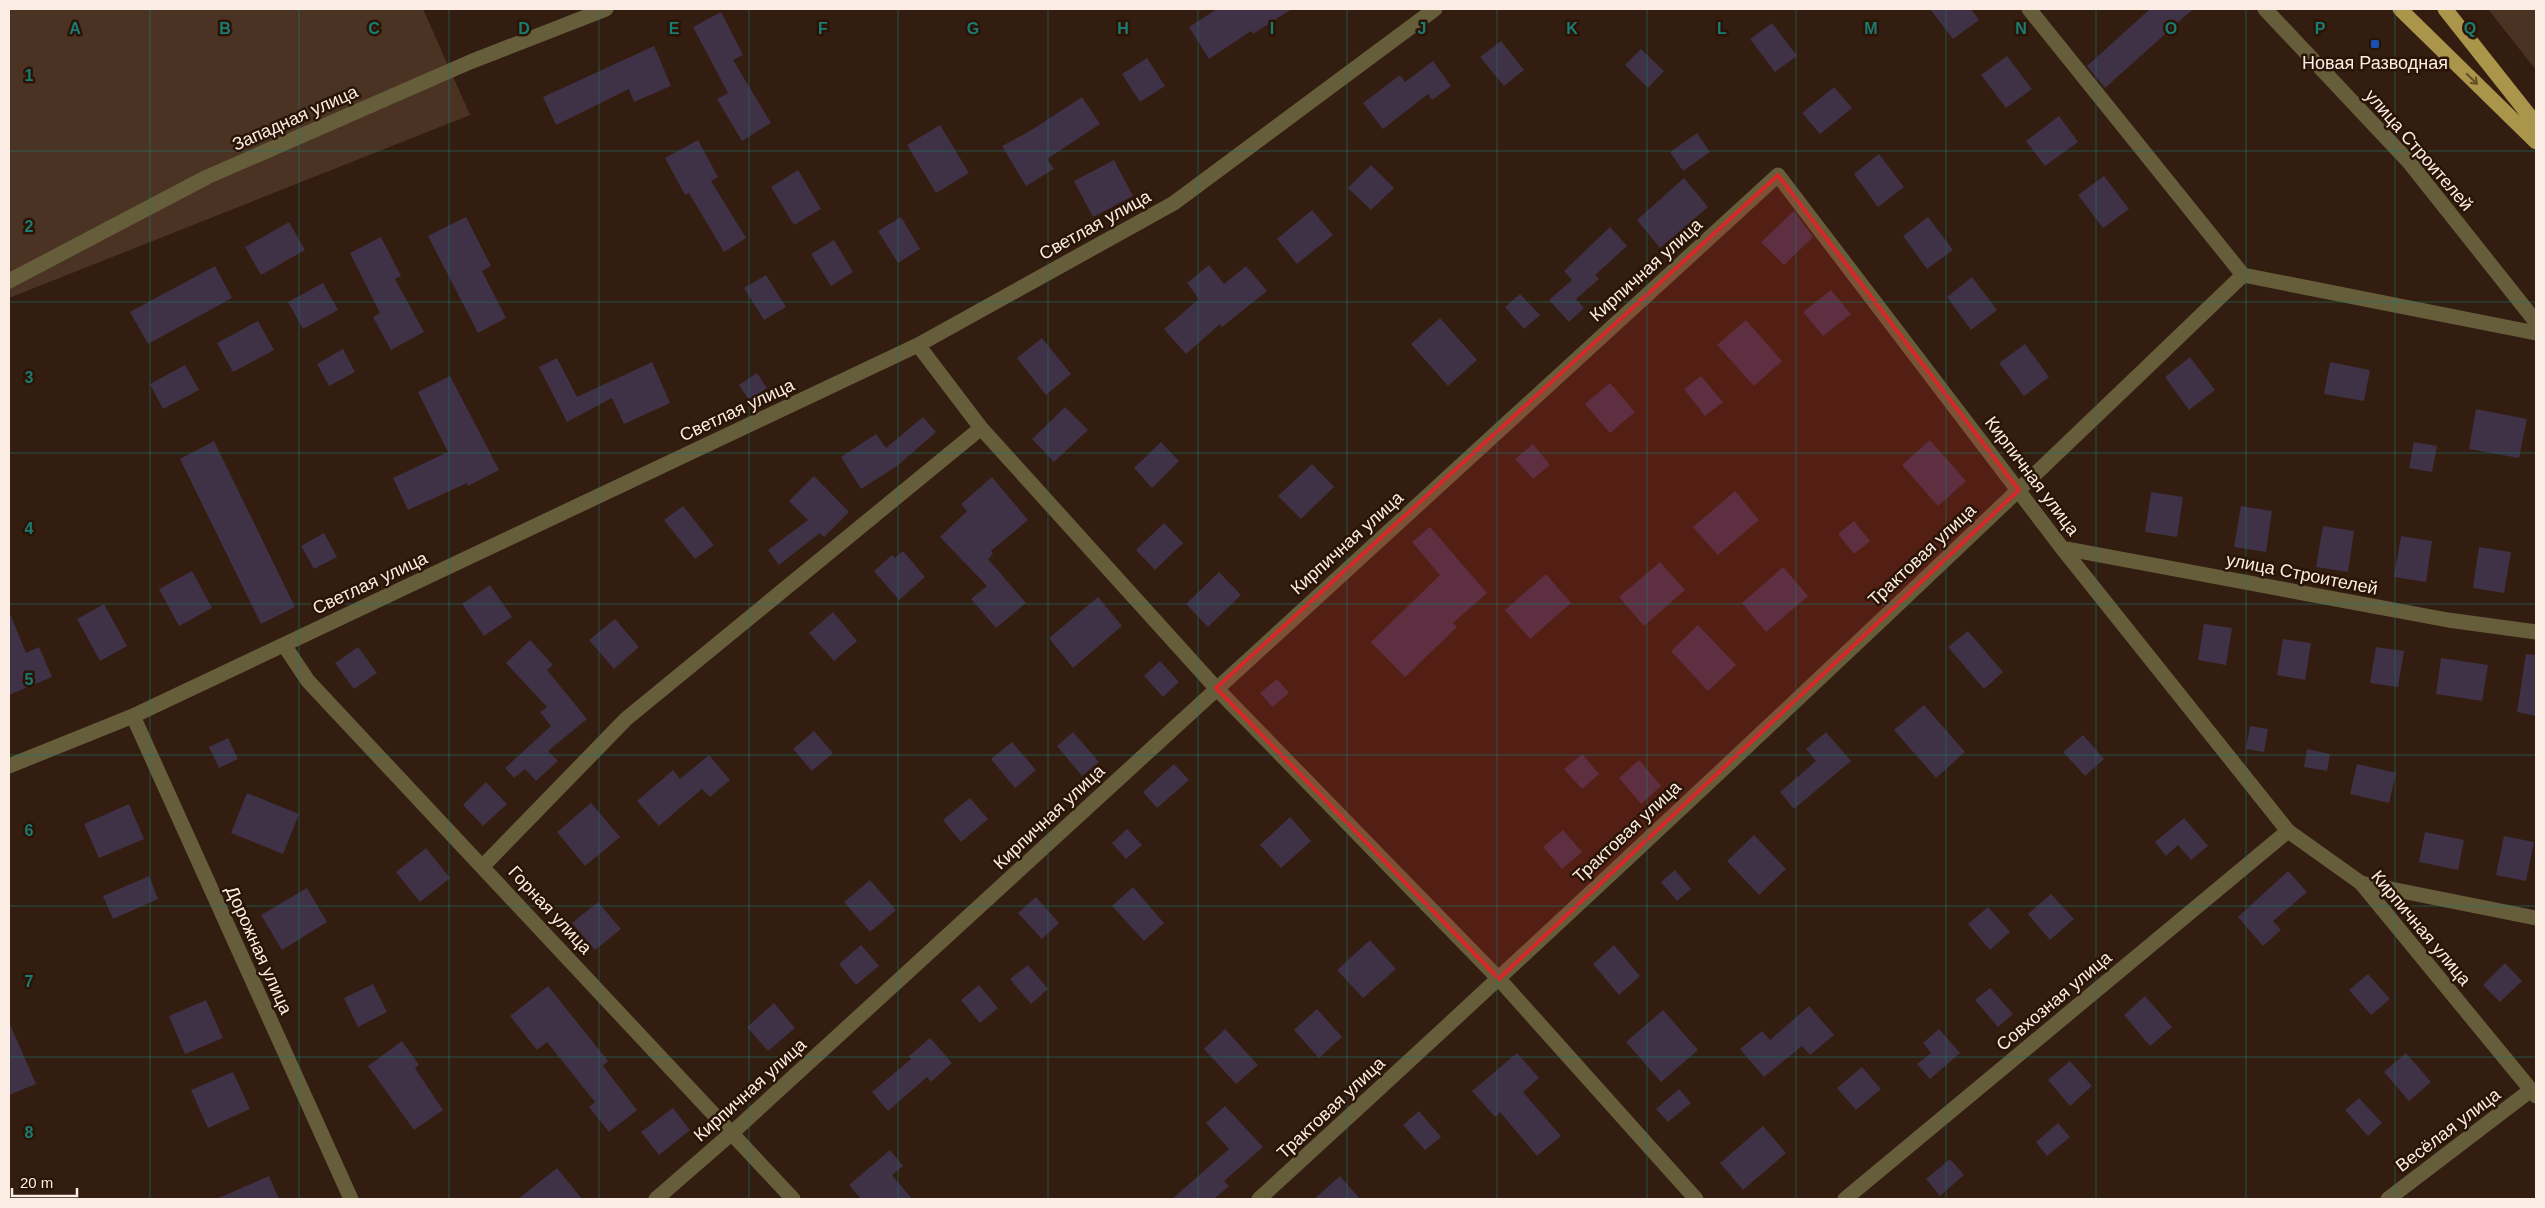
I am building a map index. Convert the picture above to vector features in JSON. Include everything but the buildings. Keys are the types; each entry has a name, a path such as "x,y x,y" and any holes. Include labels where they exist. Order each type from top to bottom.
{"main road":[{"path":"2400,9 2536,142"},
{"path":"2445,9 2536,124"}],"street":[{"name":"Западная улица","path":"9,281 207,177 470,62 606,9"},
{"name":"Светлая улица","path":"9,766 133,716 918,345 1174,203 1436,9"},
{"path":"2029,9 2243,275 2536,333"},
{"name":"улица Строителей","path":"2265,9 2409,162 2536,322"},
{"name":"Кирпичная улица","path":"656,1199 732,1132 1778,175 2062,548 2288,831 2361,884 2534,1093"},
{"path":"2019,490 2243,275"},
{"path":"918,345 981,428 1216,688 1499,979 1696,1199"},
{"path":"483,866 626,719 981,428"},
{"name":"Трактовая улица","path":"1259,1199 1499,979 2019,490"},
{"name":"улица Строителей","path":"2062,548 2448,620 2536,632"},
{"name":"Горная улица","path":"284,645 308,681 793,1199"},
{"name":"Дорожная улица","path":"133,716 351,1199"},
{"name":"Совхозная улица","path":"1845,1199 2288,831"},
{"path":"2361,884 2536,918"},
{"name":"Весёлая улица","path":"2388,1199 2534,1093"}],"highlighted area":[{"path":"1778,175 2019,490 1499,979 1216,688"}],"shaded area":[{"path":"9,9 423,9 470,115 9,298"},
{"path":"2488,9 2536,9 2536,70"}],"place":[{"name":"Новая Разводная","path":"2375,44"}]}
